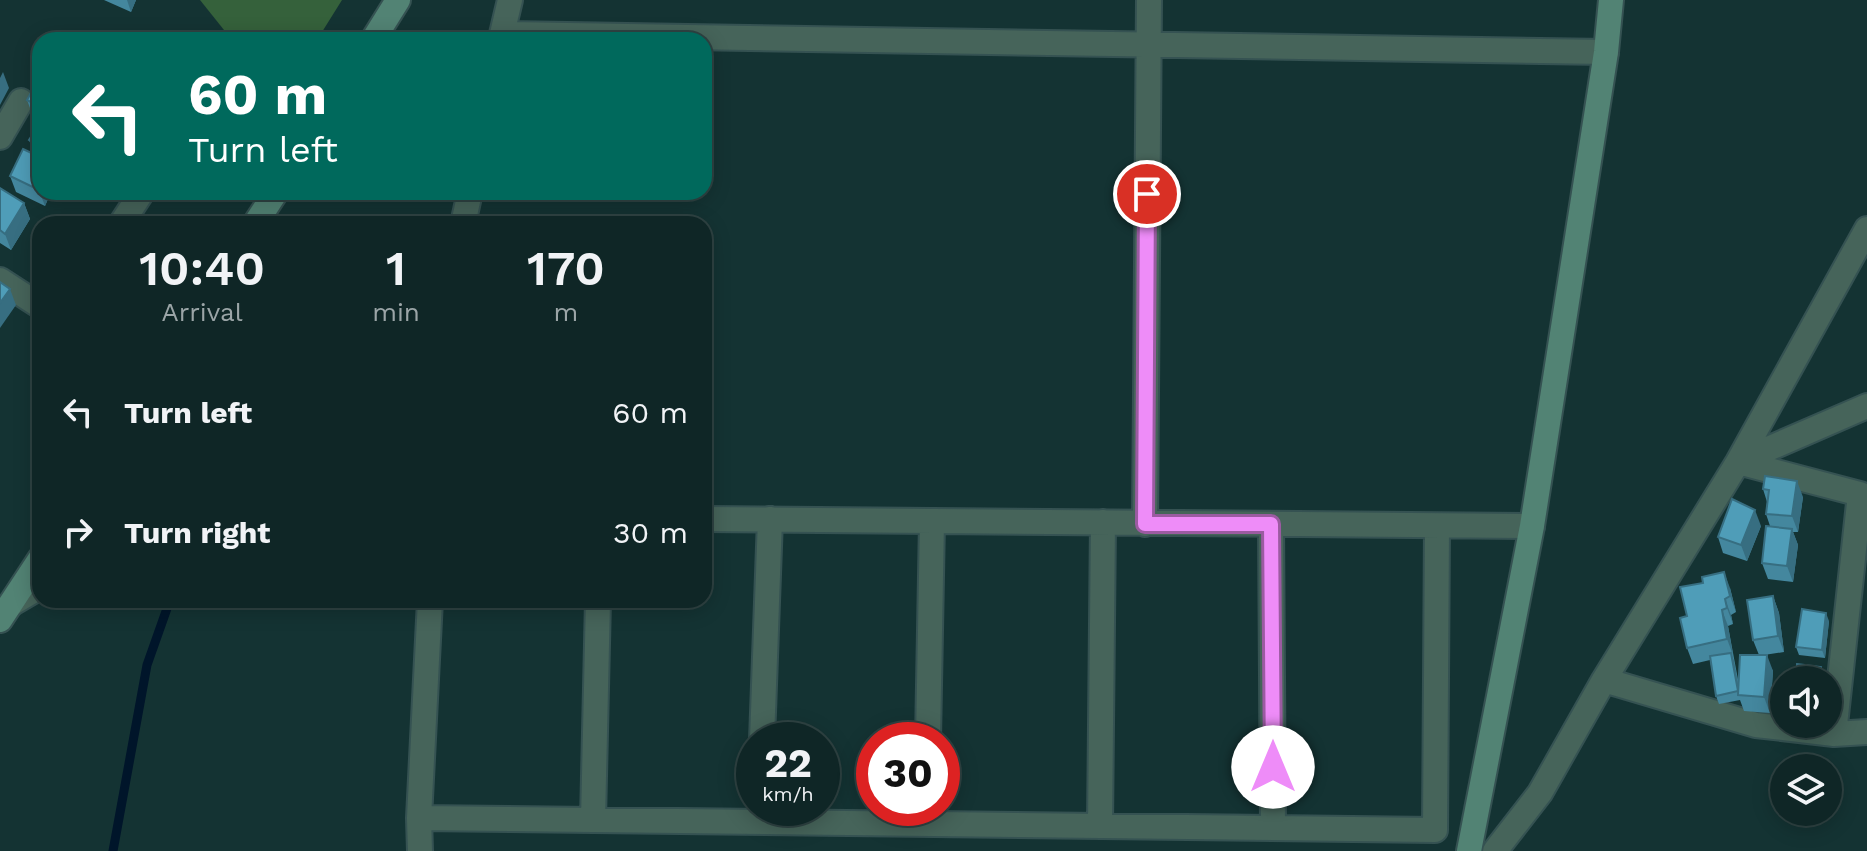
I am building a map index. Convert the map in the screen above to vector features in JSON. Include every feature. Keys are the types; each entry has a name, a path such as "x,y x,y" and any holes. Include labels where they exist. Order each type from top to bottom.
{"street":[{"path":"378,32 398,0"},
{"path":"503,32 510,0"},
{"path":"1145,524 1149,0"},
{"path":"1469,851 1532,526 1606,52 1611,0"},
{"path":"712,39 1606,52"},
{"path":"0,137 21,101"},
{"path":"1495,851 1540,793 1604,680 1738,462 1867,229"},
{"path":"0,280 32,301"},
{"path":"1738,462 1867,406"},
{"path":"1738,462 1860,494 1841,666"},
{"path":"712,519 1532,526"},
{"path":"763,722 770,519"},
{"path":"928,722 932,521"},
{"path":"1100,826 1103,522"},
{"path":"1271,524 1273,828"},
{"path":"960,818 1100,826 1435,830 1437,527"},
{"path":"5,612 32,571"},
{"path":"5,612 32,593"},
{"path":"420,851 430,608"},
{"path":"593,820 598,608"},
{"path":"1604,680 1770,727"},
{"path":"1842,734 1867,732"},
{"path":"419,818 593,820 736,816"}],"green space":[{"path":"200,0 342,0 322,32 226,32"}],"building":[{"path":"23,149 32,153 32,187 10,176"},
{"path":"0,188 24,203 5,234 0,230"},
{"path":"0,282 10,289 0,303"},
{"path":"1765,476 1797,481 1792,516 1766,514 1769,490 1763,489"},
{"path":"1732,499 1755,510 1741,545 1718,537"},
{"path":"1766,526 1792,529 1787,566 1762,563"},
{"path":"1724,572 1730,596 1725,599 1727,608 1722,610 1727,639 1687,648 1680,618 1687,616 1680,587 1703,583 1702,577"},
{"path":"1773,596 1778,636 1753,640 1747,600"},
{"path":"1802,609 1826,613 1822,650 1796,647"},
{"path":"1731,653 1738,691 1716,696 1710,656"},
{"path":"1740,655 1767,655 1764,697 1738,695"}],"waterway":[{"path":"113,851 147,665 167,608"}],"route":[{"path":"1147,194 1145,524 1271,524 1273,767"}]}
